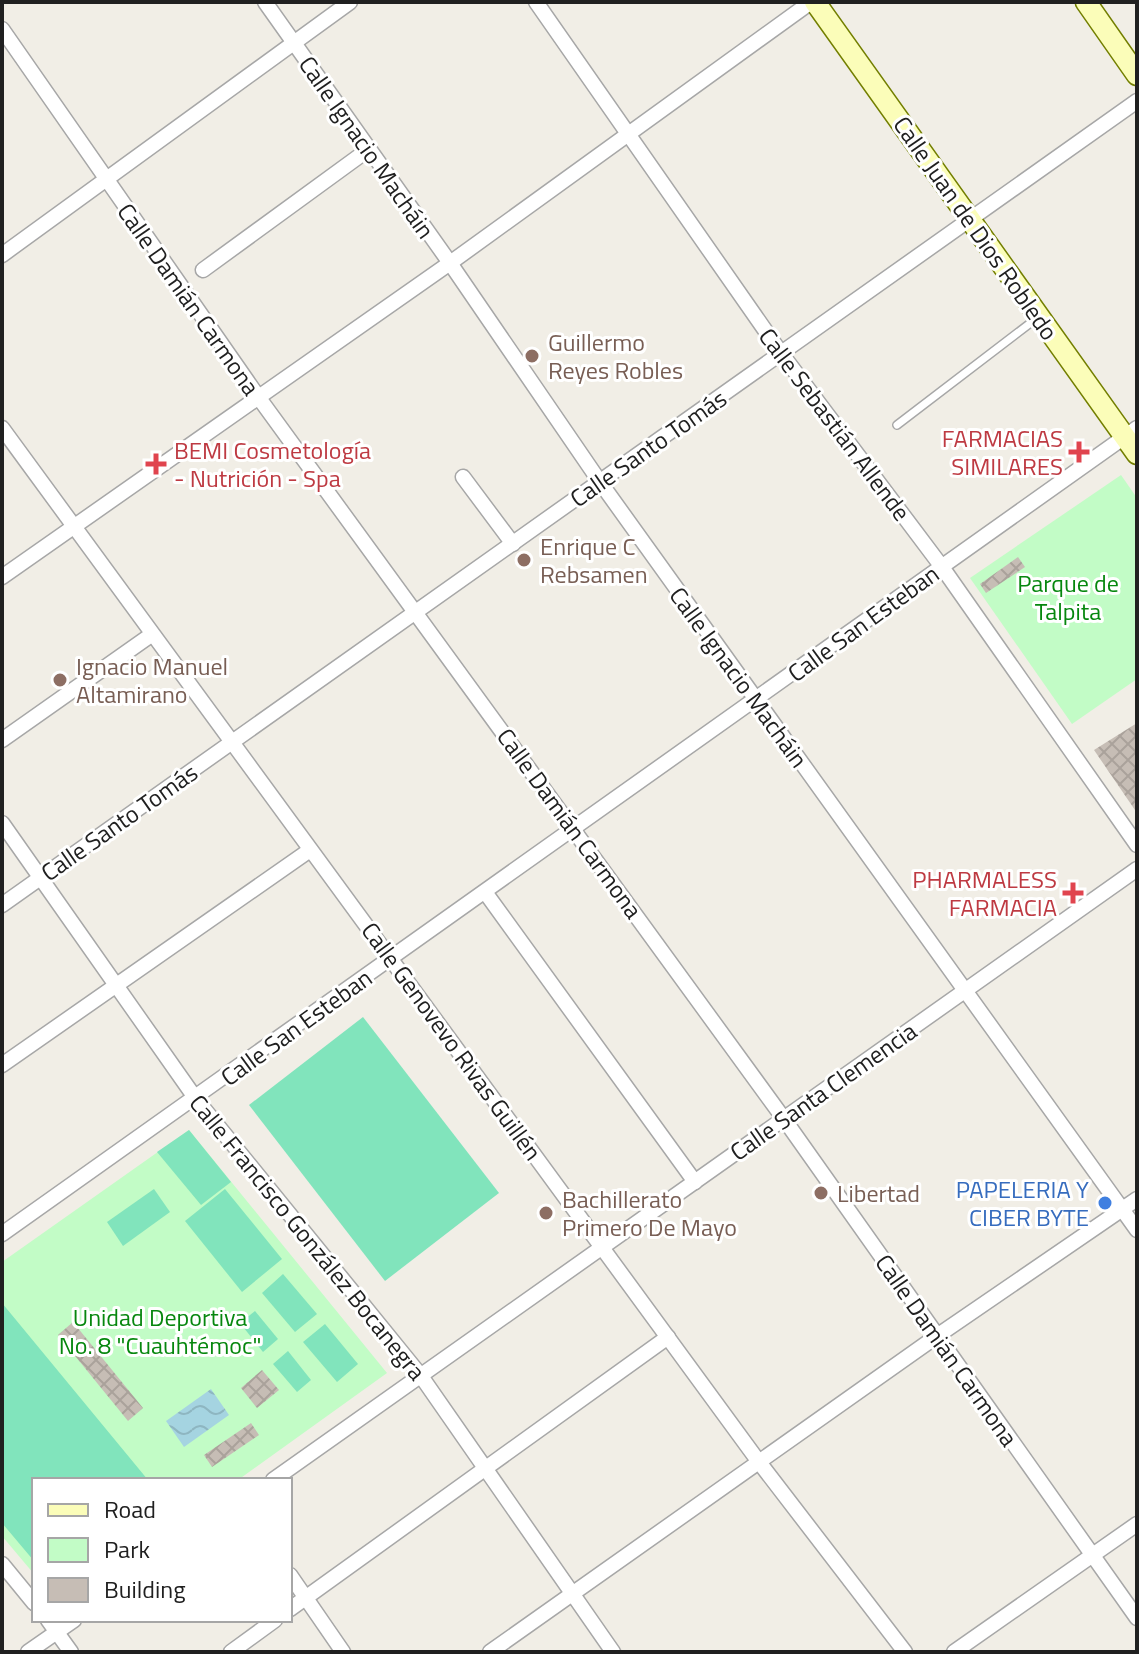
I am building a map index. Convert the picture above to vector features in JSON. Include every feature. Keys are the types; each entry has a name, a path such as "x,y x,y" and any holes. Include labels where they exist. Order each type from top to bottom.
{"street":[{"name":"Calle Ignacio Macháin","path":"265,2 600,482 1137,1230"},
{"path":"2,255 350,2"},
{"name":"Calle Sebastián Allende","path":"536,2 781,353 942,567 1137,845"},
{"path":"2,577 450,263 813,2"},
{"name":"Calle Juan de Dios Robledo","path":"813,2 1039,317 1133,440"},
{"path":"1086,2 1137,75"},
{"name":"Calle Damián Carmona","path":"2,29 259,398 784,1119 1137,1618"},
{"name":"Calle Santo Tomás","path":"2,905 1137,101"},
{"path":"203,270 369,149"},
{"name":"Calle Genovevo Rivas Guillén","path":"2,428 759,1462 905,1652"},
{"name":"Calle San Esteban","path":"6,1231 942,567 1133,440"},
{"path":"463,477 513,544"},
{"path":"2,740 151,635"},
{"name":"Calle Francisco González Bocanegra","path":"2,823 196,1099 421,1376 613,1652"},
{"path":"2,1065 310,850"},
{"name":"Calle Santa Clemencia","path":"276,1478 1137,869"},
{"path":"485,892 695,1182"},
{"path":"490,1652 937,1336 1137,1199"},
{"path":"2,1215 6,1231"},
{"path":"292,1608 668,1337"},
{"path":"954,1652 1137,1524"},
{"path":"2,1564 32,1601"},
{"path":"292,1578 343,1652"},
{"path":"231,1652 272,1622"},
{"path":"28,1652 52,1626 71,1652"}],"lane":[{"path":"897,425 1039,317"}],"green space":[{"name":"Parque de Talpita","path":"1121,475 1137,498 1137,679 1072,724 970,578"},
{"path":"363,1017 499,1193 385,1281 249,1105"},
{"name":"Unidad Deportiva No. 8 \"Cuauhtémoc\"","path":"189,1130 387,1373 241,1478 32,1478 32,1572 2,1536 2,1262"},
{"path":"189,1130 231,1182 201,1205 157,1152"},
{"path":"154,1189 170,1212 123,1246 107,1222"},
{"path":"225,1189 282,1259 242,1292 185,1221"},
{"path":"283,1274 317,1314 295,1332 262,1293"},
{"path":"2,1303 146,1478 32,1478 32,1559 2,1523"},
{"path":"255,1311 278,1339 263,1352 240,1323"},
{"path":"325,1324 358,1364 337,1382 303,1342"},
{"path":"288,1351 311,1380 297,1392 273,1364"}],"water":[{"path":"211,1389 229,1415 184,1447 166,1421"}],"building":[{"path":"1018,557 1025,567 986,593 980,584"},
{"path":"1137,723 1137,813 1094,750"},
{"path":"73,1322 143,1408 128,1421 58,1335"},
{"path":"262,1370 279,1390 257,1408 241,1388"},
{"path":"251,1423 259,1435 212,1467 204,1455"}],"place":[{"name":"Guillermo Reyes Robles","path":"532,356"},
{"name":"FARMACIAS SIMILARES","path":"1079,452"},
{"name":"BEMI Cosmetología - Nutrición - Spa","path":"156,464"},
{"name":"Enrique C Rebsamen","path":"524,560"},
{"name":"Ignacio Manuel Altamirano","path":"60,680"},
{"name":"PHARMALESS FARMACIA","path":"1073,893"},
{"name":"Libertad","path":"821,1193"},
{"name":"PAPELERIA Y CIBER BYTE","path":"1105,1203"},
{"name":"Bachillerato Primero De Mayo","path":"546,1213"}]}
